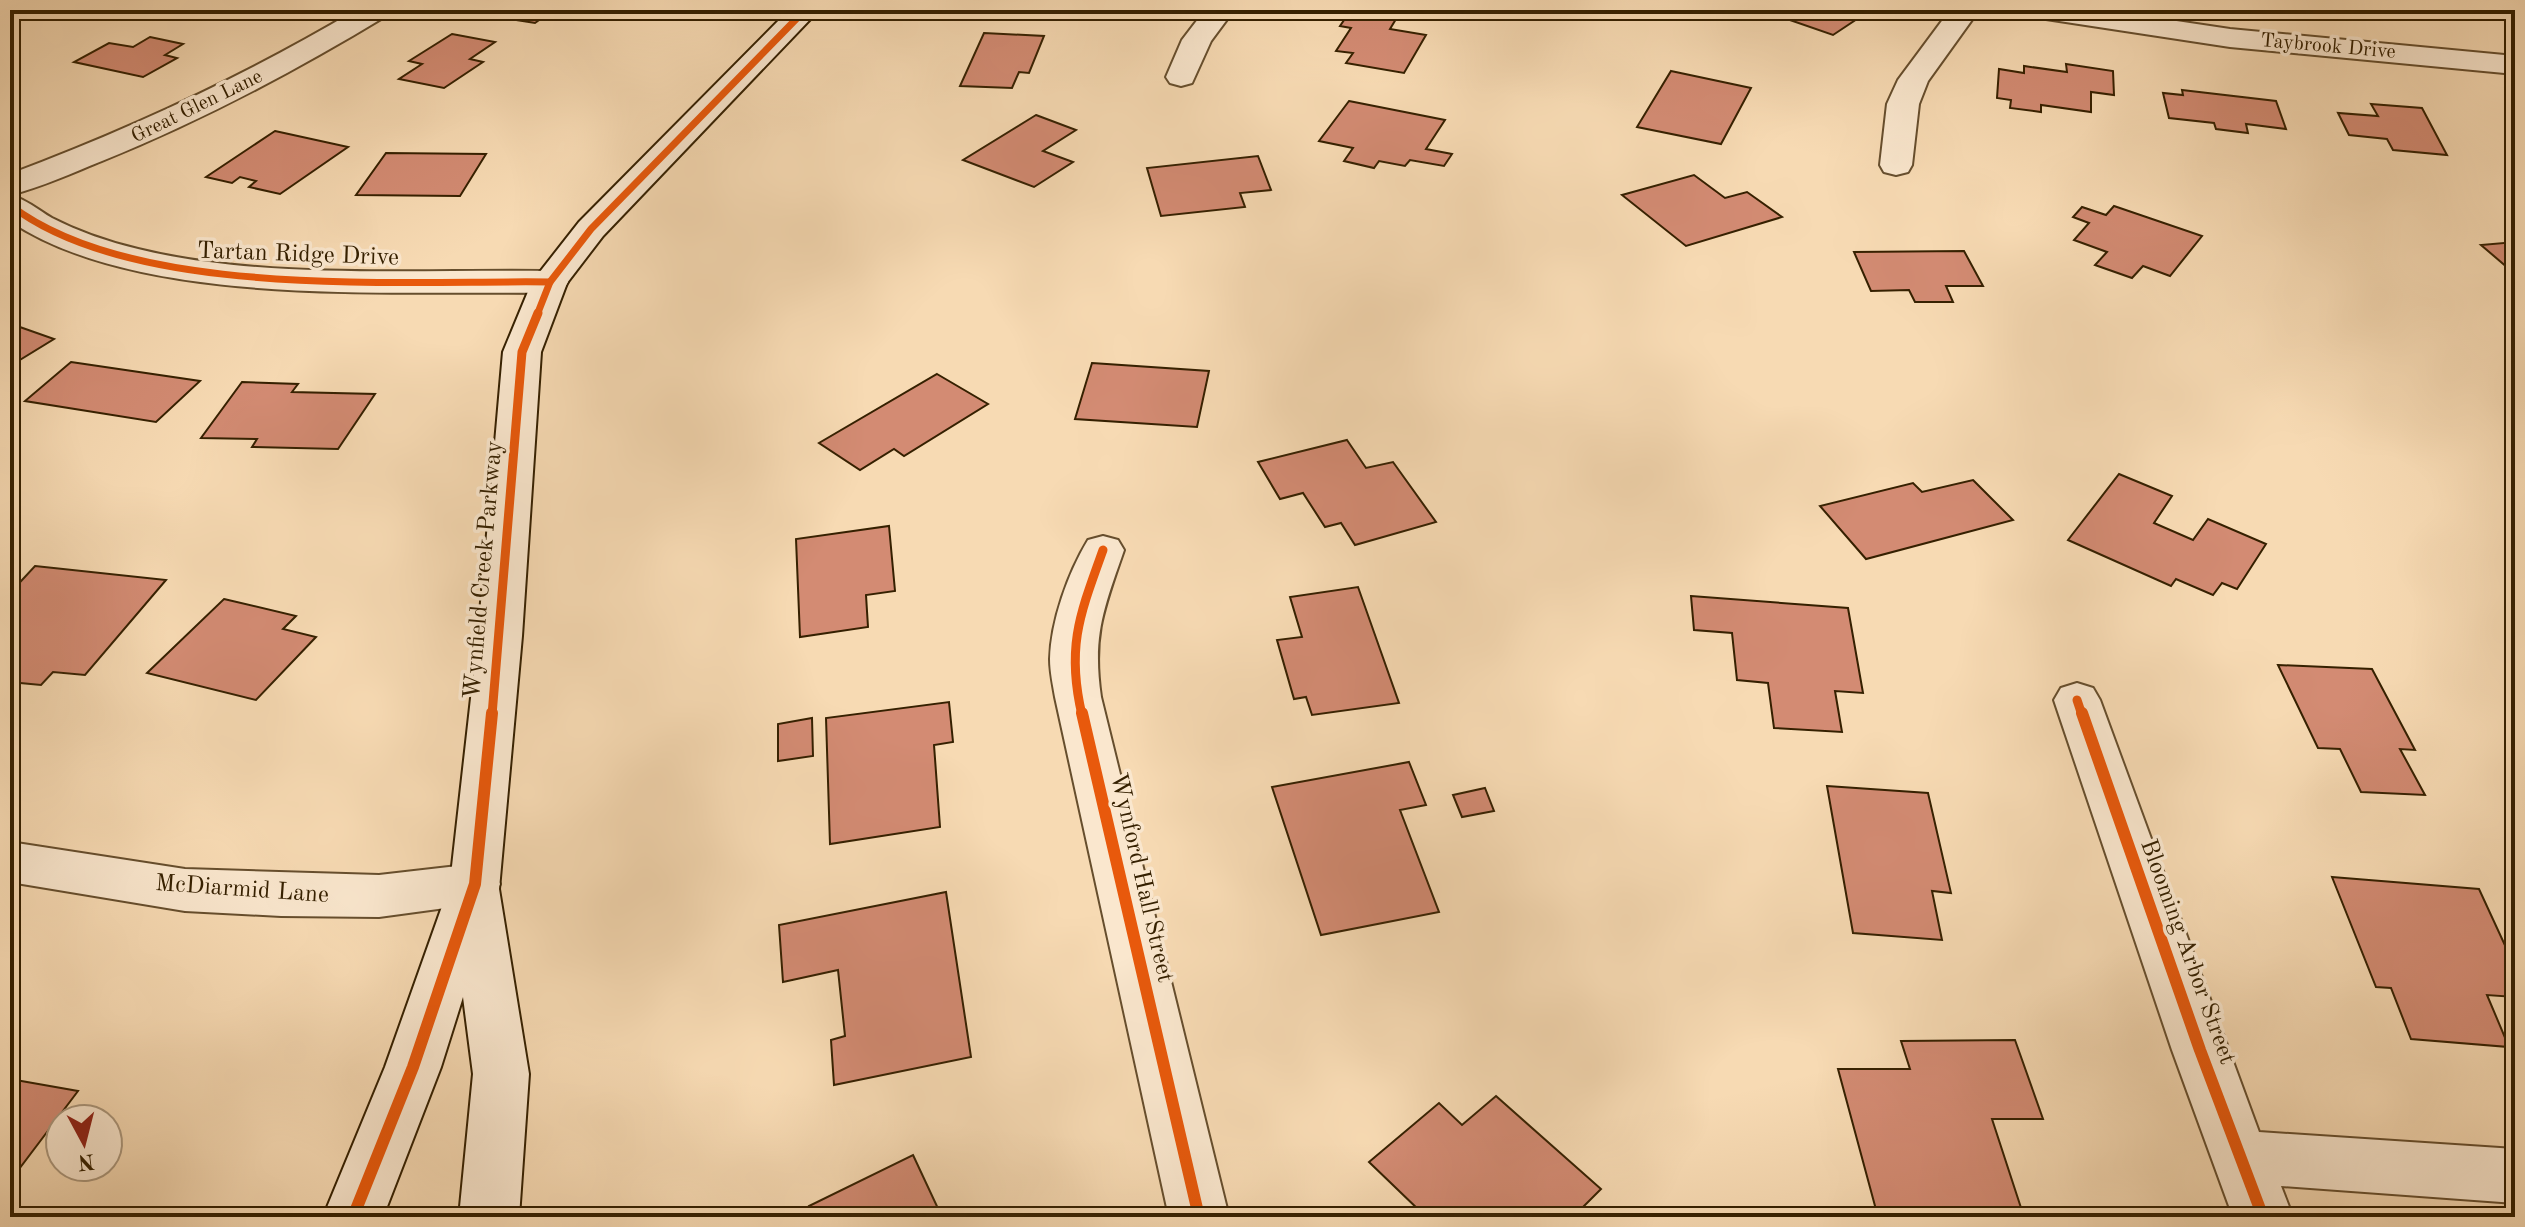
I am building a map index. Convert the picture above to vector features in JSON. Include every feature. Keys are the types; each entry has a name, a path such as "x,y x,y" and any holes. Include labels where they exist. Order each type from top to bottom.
{"street":[{"name":"Great Glen Lane","path":"10,185 94,155 199,109 301,56 376,10"},
{"name":"Wynfield Creek Parkway","path":"353,1217 413,1067 475,884 500,636 522,352 550,282 591,229 805,10"},
{"path":"1181,77 1197,40 1220,10"},
{"path":"1896,165 1903,104 1913,80 1965,10"},
{"name":"Taybrook Drive","path":"2046,10 2230,38 2515,65"},
{"name":"Tartan Ridge Drive","path":"10,205 23,216 66,238 127,258 194,273 280,278 550,282"},
{"name":"Wynford Hall Street","path":"1103,550 1079,616 1073,660 1078,697 1199,1217"},
{"name":"Blooming Arbor Street","path":"2077,700 2200,1050 2263,1217"},
{"name":"McDiarmid Lane","path":"10,862 185,890 267,895 379,896 475,884"},
{"name":"Wynfield Creek Parkway","path":"475,884 501,1074 489,1217"},
{"path":"2242,1157 2515,1176"}],"building":[{"path":"507,10 553,10 535,23 498,17"},
{"path":"1351,10 1399,14 1390,29 1426,35 1404,73 1346,63 1353,53 1336,51 1351,28 1340,26"},
{"path":"1761,10 1832,10 1857,19 1833,35"},
{"path":"984,33 1044,36 1029,73 1019,72 1012,88 960,86"},
{"path":"452,34 495,42 470,59 483,62 444,88 399,79 422,64 409,61"},
{"path":"150,37 183,44 165,55 177,58 143,77 74,62 109,43 133,47"},
{"path":"2066,64 2113,71 2114,95 2091,92 2091,112 2041,105 2041,112 2010,108 2011,100 1997,98 1999,69 2024,73 2024,66 2067,72"},
{"path":"1671,71 1751,88 1721,144 1637,127"},
{"path":"2182,90 2276,101 2286,129 2246,124 2248,133 2216,129 2214,123 2169,118 2163,93 2183,95"},
{"path":"1349,101 1445,120 1426,149 1452,154 1444,166 1410,160 1405,166 1379,161 1374,168 1344,161 1353,148 1319,141"},
{"path":"2371,104 2422,108 2447,155 2393,150 2387,139 2349,135 2338,113 2378,116"},
{"path":"1036,115 1076,130 1043,151 1073,162 1034,187 963,160"},
{"path":"275,131 348,147 280,194 249,187 256,181 240,177 232,183 206,177"},
{"path":"386,153 486,154 460,196 356,195"},
{"path":"1258,156 1271,190 1240,193 1245,207 1161,216 1147,168"},
{"path":"1694,175 1725,198 1747,192 1782,217 1686,246 1622,195"},
{"path":"2114,206 2202,236 2170,276 2143,266 2132,278 2095,265 2107,252 2074,240 2089,223 2073,217 2082,207 2106,215"},
{"path":"2515,242 2515,274 2481,245"},
{"path":"1964,251 1983,286 1946,286 1953,302 1915,302 1909,290 1871,291 1854,252"},
{"path":"17,326 54,339 10,366 10,330"},
{"path":"71,362 200,381 156,422 25,401"},
{"path":"1092,363 1209,371 1197,427 1075,419"},
{"path":"937,374 988,404 904,456 894,449 860,470 819,443"},
{"path":"242,382 298,384 292,392 375,394 338,449 252,447 257,439 201,438"},
{"path":"1347,440 1366,468 1393,462 1436,522 1355,545 1341,523 1325,527 1303,493 1280,499 1258,462"},
{"path":"2119,474 2172,496 2154,523 2193,540 2208,519 2266,544 2237,589 2222,583 2213,595 2176,579 2171,586 2068,540"},
{"path":"1973,480 2013,520 1866,559 1820,506 1913,483 1922,492"},
{"path":"889,526 895,591 866,595 868,627 800,637 796,539"},
{"path":"35,566 166,580 85,675 53,672 41,685 10,682 10,593"},
{"path":"1358,587 1399,703 1312,715 1306,697 1294,699 1277,640 1302,637 1290,597"},
{"path":"1691,596 1848,608 1863,693 1835,691 1842,732 1774,728 1768,683 1737,680 1732,633 1694,630"},
{"path":"224,599 296,616 283,629 316,637 256,700 147,673"},
{"path":"2278,665 2372,669 2415,750 2400,749 2425,795 2361,792 2340,749 2318,748"},
{"path":"949,702 953,742 934,745 940,827 830,844 826,718"},
{"path":"812,718 813,756 778,761 778,724"},
{"path":"1409,762 1426,805 1400,810 1439,912 1321,935 1272,787"},
{"path":"1827,786 1928,793 1951,893 1932,891 1942,940 1853,933"},
{"path":"1485,788 1494,811 1462,817 1453,795"},
{"path":"2332,877 2479,889 2515,967 2515,997 2487,995 2509,1047 2411,1039 2391,988 2376,987"},
{"path":"946,892 971,1057 834,1085 831,1040 845,1036 838,970 783,982 779,925"},
{"path":"2015,1040 2043,1119 1992,1119 2024,1217 1878,1217 1838,1069 1910,1069 1901,1041"},
{"path":"10,1079 78,1091 69,1103 44,1103 44,1136 10,1181"},
{"path":"1496,1096 1601,1189 1578,1212 1583,1217 1419,1217 1423,1214 1369,1162 1439,1103 1462,1125"},
{"path":"913,1155 942,1217 814,1217 809,1206"}],"cycle path":[{"path":"353,1217 413,1067 475,884 500,636 522,352 550,282 591,229 805,10"},
{"path":"10,205 62,236 131,258 198,271 297,278 550,282"},
{"path":"1103,550 1079,616 1073,660 1078,697 1199,1217"},
{"path":"2077,700 2200,1050 2263,1217"}]}
